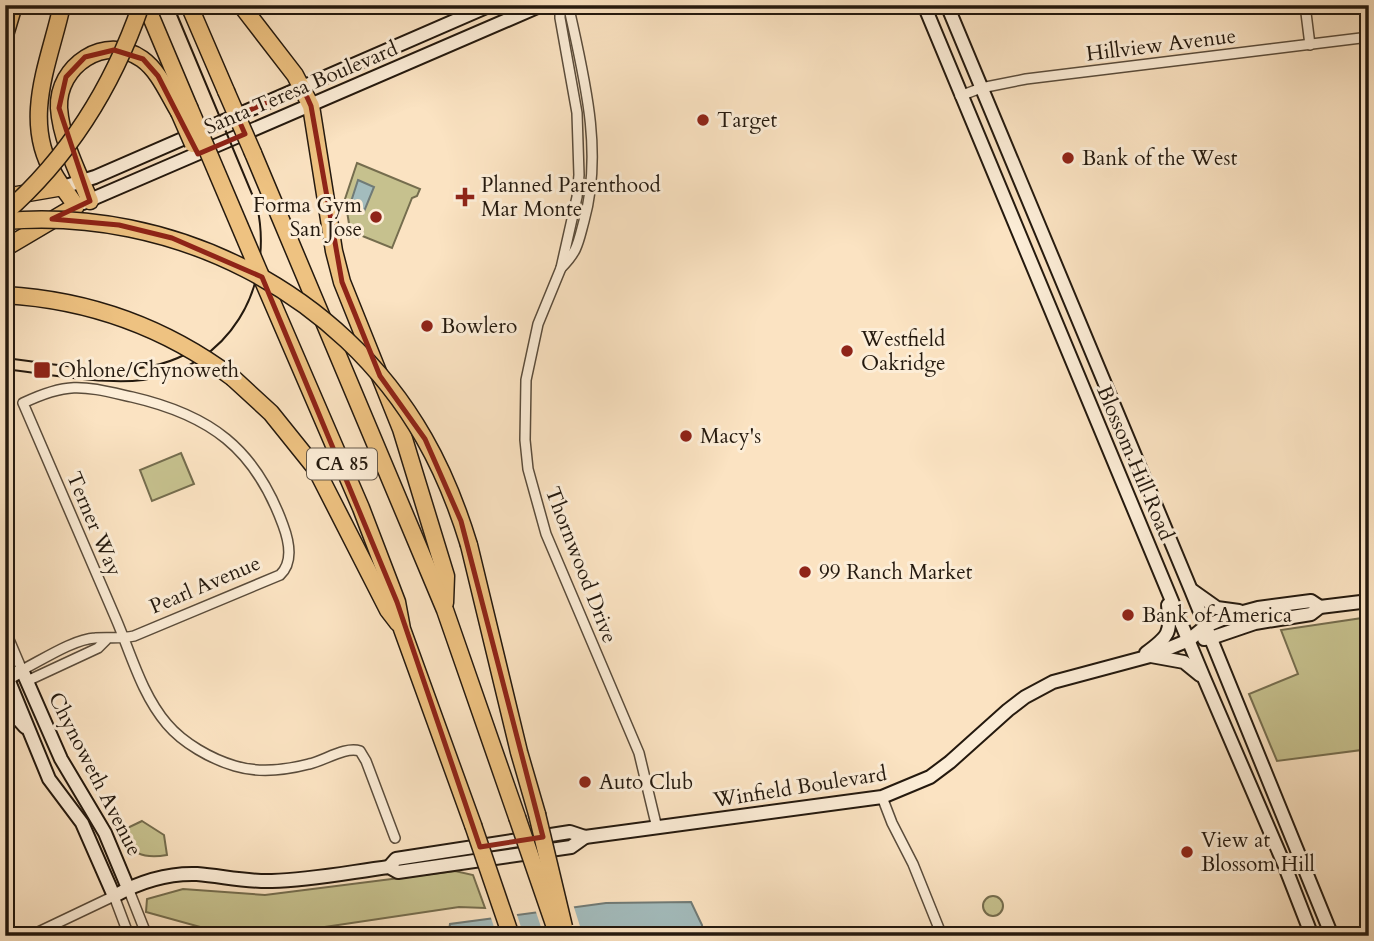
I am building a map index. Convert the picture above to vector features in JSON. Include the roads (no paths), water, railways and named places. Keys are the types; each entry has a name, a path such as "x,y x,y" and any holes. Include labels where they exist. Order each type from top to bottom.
{"highway":[{"path":"5,35 14,5"},
{"path":"62,5 44,72 38,112 41,140 54,174 63,187 83,203"},
{"path":"5,213 60,158 88,118 118,64 141,5"},
{"name":"CA 85","path":"146,5 184,110 249,247 361,508 397,602 402,629 511,936"},
{"name":"CA 85","path":"189,5 445,610 558,936"},
{"path":"241,5 302,86 311,107 334,251 342,282 401,429 446,576 445,610"},
{"path":"83,203 82,181 65,135 59,108 66,77 85,57 99,51 114,50 137,56 149,65 184,110"},
{"path":"5,197 63,187"},
{"path":"5,248 83,203"},
{"path":"5,221 60,218 88,221 119,225 195,245 246,268 304,304 350,343 377,372 425,439 449,489 469,545 566,936"},
{"path":"5,295 64,301 120,316 167,335 233,378 271,413 316,469 388,610 402,629"}],"main road":[{"name":"Santa Teresa Boulevard","path":"63,187 491,5"},
{"name":"Santa Teresa Boulevard","path":"83,203 311,107 542,5"},
{"name":"Blossom Hill Road","path":"923,5 1312,936"},
{"name":"Blossom Hill Road","path":"947,5 1212,638 1332,936"},
{"path":"1137,660 1170,631 1166,587"},
{"path":"1191,590 1217,608 1246,611"},
{"name":"Winfield Boulevard","path":"114,896 128,888 175,875 196,874 244,881 272,881 389,867 398,872 570,847 585,837 882,797 914,785 950,762 1025,697 1053,682 1150,656 1189,639 1206,626 1246,611 1311,601 1320,607"},
{"name":"Winfield Boulevard","path":"1189,639 1212,638 1255,623 1311,614 1320,607 1369,601"},
{"path":"1150,656 1184,662 1204,678"},
{"name":"Pearl Avenue","path":"7,683 24,676"},
{"name":"Chynoweth Avenue","path":"24,676 61,759 105,833 128,888"},
{"name":"Chynoweth Avenue","path":"7,683 49,779 78,817 93,844 114,896"},
{"path":"5,716 17,718 35,742"},
{"path":"1284,864 1296,865 1308,872"}],"street":[{"name":"Thornwood Drive","path":"562,5 560,18 577,113 577,197 561,268 538,324 526,380 525,440 528,469 546,534 639,753 657,828"},
{"name":"Thornwood Drive","path":"561,268 575,254 591,197 592,140 588,99 570,13 562,5"},
{"path":"1305,5 1310,45"},
{"name":"Hillview Avenue","path":"960,96 981,88 1026,79 1369,37"},
{"name":"Pearl Avenue","path":"23,403 50,390 94,388 165,405 187,414 217,432 238,449 259,474 275,503 285,532 289,559 281,575 124,638 106,639 98,648 24,676"},
{"name":"Terner Way","path":"23,403 146,691 168,726 212,756 236,766 272,770 310,764 350,749 360,751 368,765 395,838"},
{"name":"Chynoweth Avenue","path":"5,630 24,676"},
{"path":"882,797 942,936"},
{"name":"Chynoweth Avenue","path":"128,888 147,936"},
{"path":"30,936 114,896"},
{"name":"Chynoweth Avenue","path":"114,896 130,936"}],"water":[{"path":"358,180 374,187 363,214 349,208"},
{"path":"691,902 702,925 703,936 448,936 450,924 606,903"}],"tram line":[{"path":"5,369 111,381 143,380 173,372 200,359 222,341 239,319 252,293 259,266 261,236 257,206 173,5"},
{"path":"5,358 73,367 120,369 142,368 184,355"}],"place":[{"name":"Target","path":"703,120"},
{"name":"Bank of the West","path":"1068,158"},
{"name":"Planned Parenthood Mar Monte","path":"465,197"},
{"name":"Forma Gym San Jose","path":"376,217"},
{"name":"Bowlero","path":"427,326"},
{"name":"Westfield Oakridge","path":"847,351"},
{"name":"Ohlone/Chynoweth","path":"42,370"},
{"name":"Macy's","path":"686,436"},
{"name":"99 Ranch Market","path":"805,572"},
{"name":"Bank of America","path":"1128,615"},
{"name":"Auto Club","path":"585,782"},
{"name":"View at Blossom Hill","path":"1187,852"}]}
